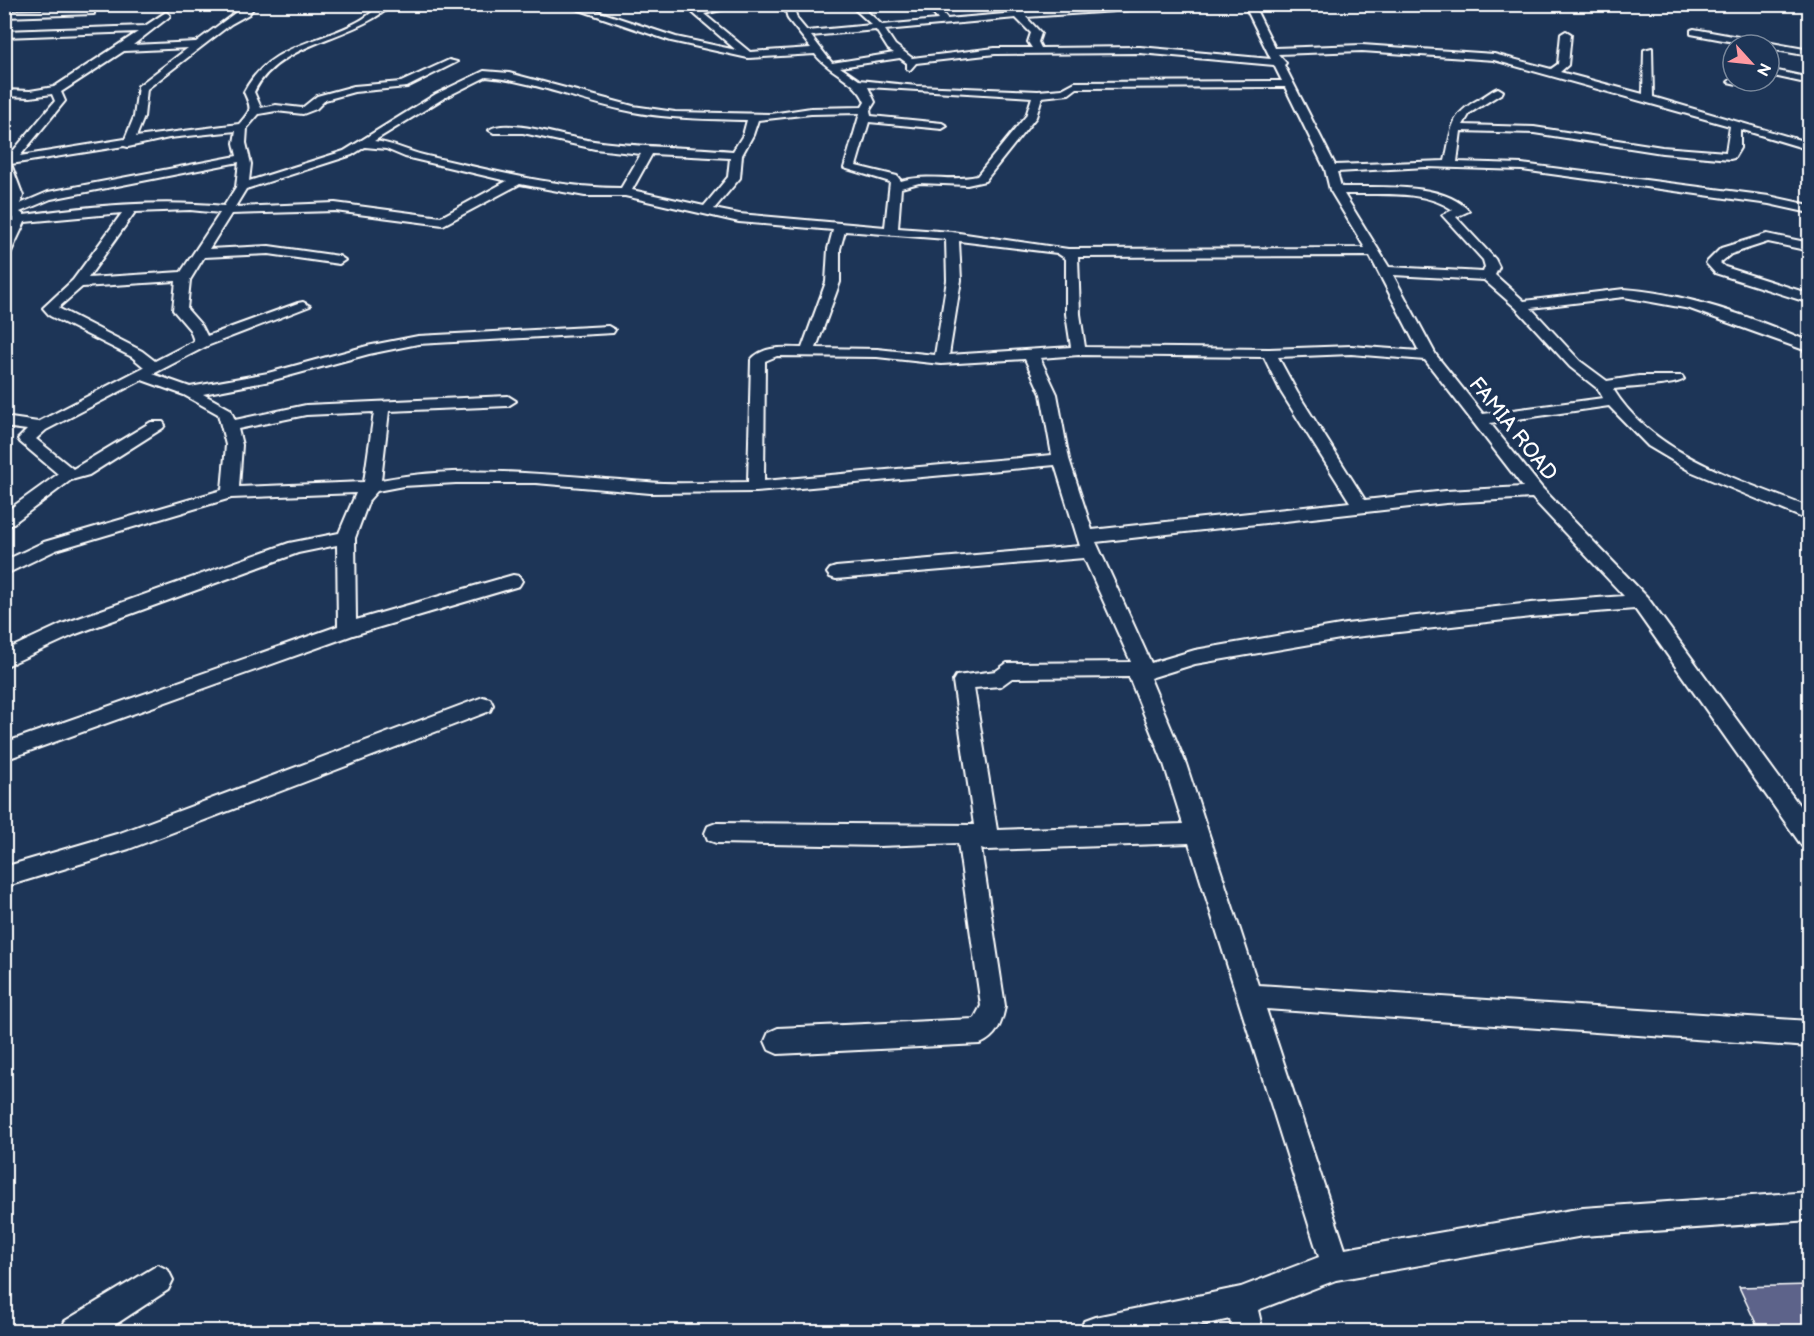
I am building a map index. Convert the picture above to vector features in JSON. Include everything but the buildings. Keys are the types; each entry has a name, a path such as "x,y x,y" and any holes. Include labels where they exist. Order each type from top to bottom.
{"street":[{"path":"16,32 18,16 38,4"},
{"path":"128,144 140,117 142,88 246,12 252,4"},
{"path":"202,343 197,329 180,310 180,295 186,276 242,187 243,158 240,143 242,127 255,112 256,107 249,92 256,78 306,44 363,23 389,4"},
{"path":"566,4 674,39 748,55 816,51"},
{"path":"742,4 697,13 748,55"},
{"path":"788,4 792,19 829,66 842,72 865,90 870,102 860,127 850,168 893,178 895,186 891,231"},
{"path":"853,4 879,27 891,47 907,61"},
{"path":"930,4 945,22"},
{"path":"1017,4 1022,15 1020,17 1036,33 1033,42 1038,51"},
{"path":"806,34 1022,15 1216,4"},
{"name":"FAMIA ROAD","path":"1248,4 1290,84 1330,169 1336,190 1374,252 1429,356 1481,419 1536,492 1640,602 1731,726 1809,839"},
{"path":"4,14 91,12"},
{"path":"4,93 30,94 56,91 141,35 144,29 166,15"},
{"path":"4,34 144,29"},
{"path":"1694,32 1721,37"},
{"path":"1554,72 1563,65 1566,34"},
{"path":"122,48 199,45"},
{"path":"829,66 907,61 972,53 1038,51 1069,58 1140,50 1276,57 1362,48 1460,52 1494,57 1554,72 1809,147"},
{"path":"1781,48 1809,53"},
{"path":"1648,99 1649,50"},
{"path":"255,112 276,108 303,111 327,96 336,96 354,89 403,85 452,62"},
{"path":"242,187 320,164 365,144 440,96 478,77 494,73 632,109 675,115 753,117 811,111 866,114 942,126"},
{"path":"1781,75 1809,81"},
{"path":"855,83 916,89 992,90 1038,94 1065,92 1074,79 1290,84"},
{"path":"403,85 408,89 440,96"},
{"path":"5,162 18,152 60,101 56,91"},
{"path":"1450,165 1456,143 1458,121 1467,111 1488,101 1498,91"},
{"path":"895,186 918,179 967,182 981,179 1031,117 1038,94"},
{"path":"706,211 734,178 736,155 748,135 753,117"},
{"path":"1456,128 1534,130 1662,150 1730,156 1734,148 1735,126"},
{"path":"5,162 214,129 242,127"},
{"path":"494,130 523,130 595,146 736,155"},
{"path":"365,144 388,146 409,155 518,180 585,192 625,192 739,218 952,236 1049,247 1068,253 1374,252"},
{"path":"625,192 648,151"},
{"path":"12,215 48,196 243,158"},
{"path":"4,254 10,244 12,215 17,196 5,162"},
{"path":"1330,169 1450,165 1571,172 1686,191 1780,202 1809,209"},
{"path":"12,215 190,206 245,212 335,207 443,221 518,180"},
{"path":"1336,190 1424,194 1455,203 1463,211 1448,215 1489,259 1492,267 1488,276"},
{"path":"132,208 78,283 50,308 137,354 153,367"},
{"path":"808,351 824,301 833,282 834,249 840,226"},
{"path":"942,360 954,280 952,236"},
{"path":"1809,248 1767,238 1726,251 1712,263 1720,270 1809,299"},
{"path":"201,253 269,250 339,260"},
{"path":"1068,253 1072,257 1073,314 1079,351"},
{"path":"1384,271 1488,276 1521,305 1575,364 1604,386 1612,401 1654,443 1676,458 1809,515"},
{"path":"78,283 186,276"},
{"path":"1521,305 1624,293 1663,297 1790,339 1809,348"},
{"path":"68,475 26,439 40,428 202,343 303,306"},
{"path":"189,392 270,377 368,350 418,340 608,330"},
{"path":"756,487 758,360 777,352 877,353 942,360 1079,351 1269,353 1351,350 1429,356"},
{"path":"1030,353 1049,394 1061,459 1088,544 1140,671 1174,764 1336,1265"},
{"path":"1269,353 1289,392 1361,507"},
{"path":"138,375 189,392 225,412 234,445 230,493"},
{"path":"1604,386 1639,380 1677,379"},
{"path":"230,426 306,410 382,409 508,401"},
{"path":"1481,419 1612,401"},
{"path":"347,630 346,538 361,498 372,487 382,409"},
{"path":"4,422 40,428"},
{"path":"5,521 68,475 83,471 158,425"},
{"path":"4,569 50,546 230,493 372,487 403,481 536,478 650,488 756,487 1061,459"},
{"path":"836,573 1088,544 1446,497 1536,492"},
{"path":"4,660 69,629 295,547 346,538"},
{"path":"4,752 347,630 513,581"},
{"path":"778,1041 980,1031 990,1020 993,1006 963,681 1001,678 1007,671 1140,671 1195,657 1259,648 1346,631 1531,610 1640,602"},
{"path":"4,877 121,842 483,705"},
{"path":"716,833 977,836 1195,833"},
{"path":"1248,996 1809,1034"},
{"path":"1095,1332 1241,1302 1336,1265 1583,1222 1809,1206"},
{"path":"76,1332 158,1280"},
{"path":"1241,1302 1248,1332"}]}
